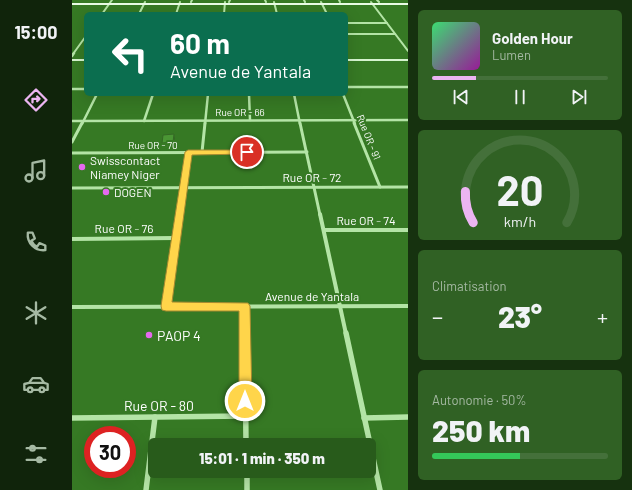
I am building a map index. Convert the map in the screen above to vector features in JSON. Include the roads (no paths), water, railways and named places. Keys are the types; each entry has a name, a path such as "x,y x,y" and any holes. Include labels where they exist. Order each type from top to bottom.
{"main road":[{"path":"180,3 191,1 274,3 408,3"},
{"path":"72,3 265,1 274,3 304,1 321,3 339,1 372,3 378,1 408,3"}],"street":[{"path":"103,12 110,2"},
{"path":"224,12 227,2"},
{"path":"140,12 145,3"},
{"path":"177,12 180,3"},
{"path":"274,3 276,12"},
{"path":"321,3 325,12"},
{"path":"372,3 408,51"},
{"path":"348,23 387,23"},
{"path":"348,34 395,34"},
{"path":"72,56 84,39"},
{"path":"348,59 408,60"},
{"path":"72,60 84,60"},
{"path":"348,87 408,87"},
{"path":"72,89 84,89"},
{"path":"72,142 96,96"},
{"path":"144,121 152,96"},
{"path":"202,152 208,96"},
{"path":"249,96 250,120"},
{"path":"294,96 380,490"},
{"name":"Rue OR - 91","path":"344,96 380,187"},
{"name":"Rue OR - 66","path":"72,121 408,120"},
{"path":"166,306 188,152"},
{"name":"Rue OR - 70","path":"72,153 307,152"},
{"name":"Rue OR - 72","path":"72,188 408,186"},
{"name":"Rue OR - 74","path":"324,230 408,230"},
{"name":"Rue OR - 76","path":"72,239 176,238"},
{"path":"245,306 246,438"},
{"name":"Avenue de Yantala","path":"72,307 408,306"},
{"name":"Rue OR - 80","path":"72,418 245,416"},
{"path":"146,490 155,417"},
{"path":"364,418 408,417"},
{"path":"247,478 247,490"}],"place":[{"name":"Swisscontact Niamey Niger","path":"82,167"},
{"name":"DOGEN","path":"106,192"},
{"name":"PAOP 4","path":"149,335"}]}
